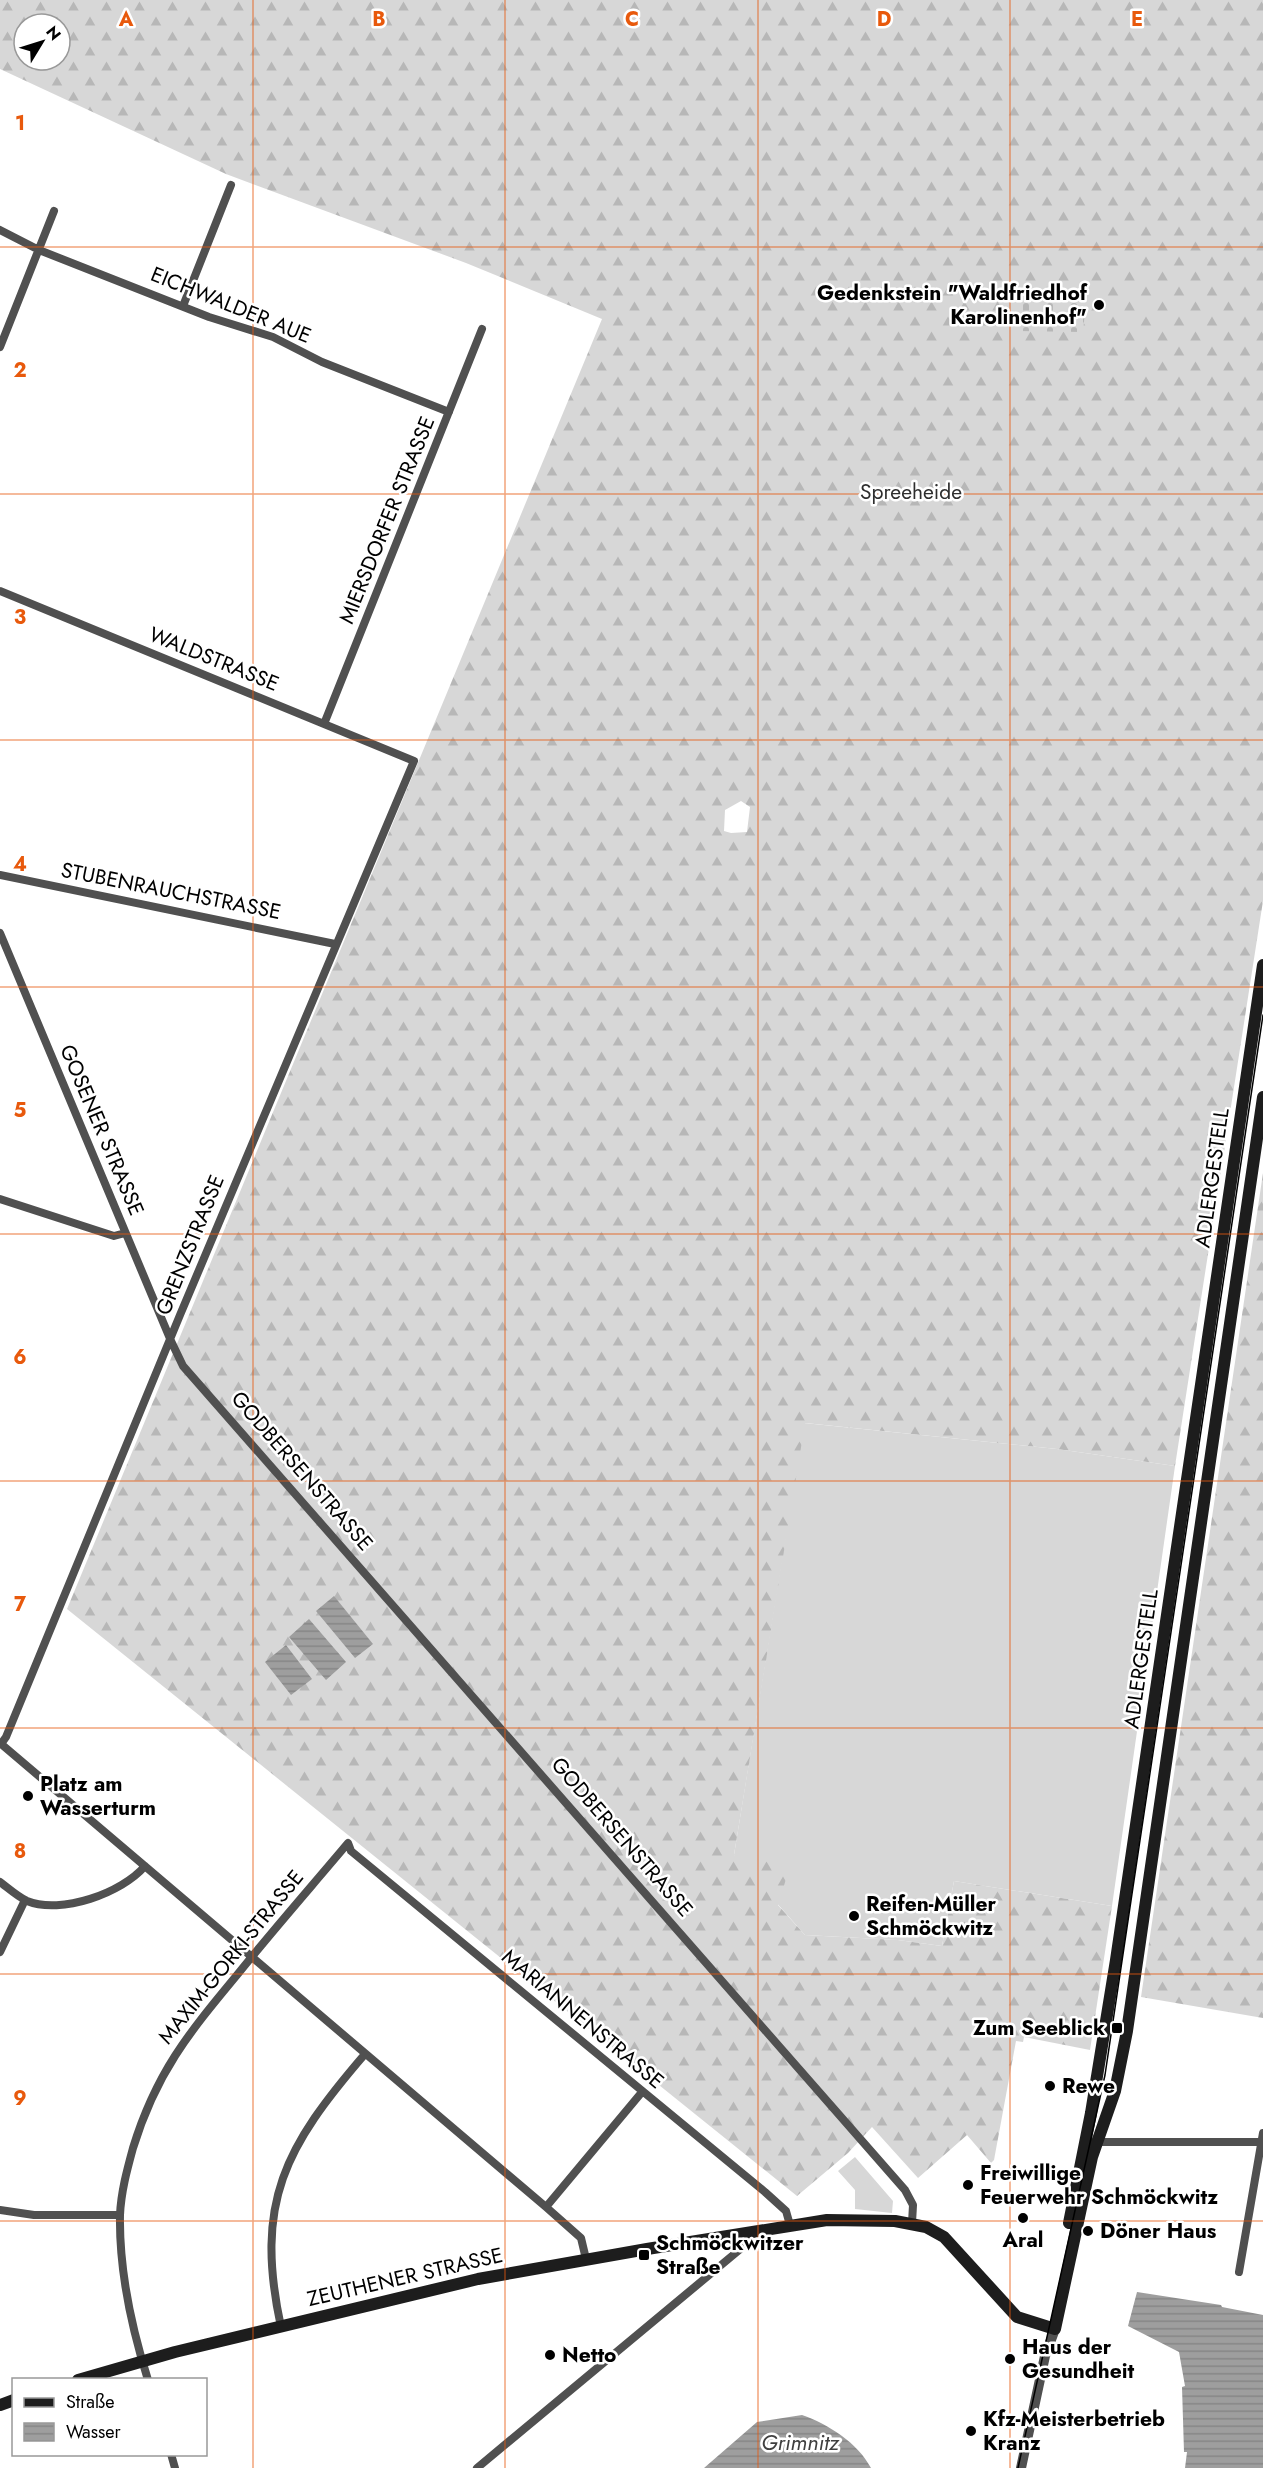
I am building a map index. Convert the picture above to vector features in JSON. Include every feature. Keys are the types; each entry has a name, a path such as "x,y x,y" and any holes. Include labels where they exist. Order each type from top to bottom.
{"main road":[{"name":"ADLERGESTELL","path":"1051,2328 1087,2181 1116,1960 1263,965"},
{"name":"ADLERGESTELL","path":"1092,2141 1115,2091 1127,2031 1263,1097"},
{"name":"ZEUTHENER STRASSE","path":"82,2378 467,2281 790,2225 851,2219 912,2223"},
{"path":"912,2223 944,2236 1017,2317 1051,2328"}],"street":[{"path":"183,306 231,185"},
{"path":"0,346 54,211"},
{"name":"EICHWALDER AUE","path":"0,230 39,250 183,306 273,337 322,362 449,412"},
{"name":"MIERSDORFER STRASSE","path":"324,724 482,329"},
{"name":"WALDSTRASSE","path":"0,591 414,761"},
{"name":"GRENZSTRASSE","path":"0,1743 6,1737 335,944 414,761"},
{"name":"STUBENRAUCHSTRASSE","path":"0,875 326,940 335,944"},
{"name":"GOSENER STRASSE","path":"0,933 171,1341"},
{"path":"0,1199 114,1236 125,1233"},
{"name":"GODBERSENSTRASSE","path":"171,1341 190,1375 905,2190 913,2205 912,2223"},
{"path":"0,1743 145,1866 248,1961 365,2054 546,2207 581,2238 586,2259"},
{"name":"MAXIM-GORKI-STRASSE","path":"148,2378 128,2310 120,2215 129,2163 151,2096 177,2050 248,1961 348,1843"},
{"name":"MARIANNENSTRASSE","path":"348,1843 351,1851 786,2211 790,2225"},
{"path":"0,1882 25,1900 54,1905 78,1903 109,1890 145,1866"},
{"path":"0,1952 25,1900"},
{"path":"281,2327 270,2252 272,2225 279,2189 292,2152 301,2136 365,2054"},
{"path":"546,2207 642,2092"},
{"path":"1239,2272 1263,2133"},
{"path":"1092,2141 1262,2142"},
{"path":"0,2210 34,2215 120,2215"},
{"path":"477,2468 744,2246 745,2233"},
{"name":"ADLERGESTELL","path":"1021,2468 1051,2328"}],"green space":[{"name":"Spreeheide","path":"0,0 1263,0 1263,901 1175,1466 1057,1449 805,1423 734,1855 790,1866 778,1905 805,1935 898,1940 942,1946 954,1881 1112,1906 1090,2050 1024,2037 1023,2042 1016,2041 994,2160 991,2163 967,2135 918,2178 872,2127 848,2153 797,2196 67,1609 602,319 466,263 226,174 0,69","holes":["741,801 750,807 747,832 724,831 725,810"]},
{"path":"1012,299 1086,300 1083,332 1018,331"},
{"path":"1263,1173 1263,2018 1141,1997"},
{"path":"804,1423 1057,1449 1175,1466 1112,1906 954,1881 942,1946 898,1940 805,1935 734,1855"},
{"path":"855,2157 893,2201 892,2213 855,2209 855,2190 838,2171"}],"water":[{"path":"334,1596 373,1644 355,1658 316,1611"},
{"path":"309,1619 346,1662 326,1680 289,1637"},
{"path":"286,1645 312,1679 291,1695 265,1662"},
{"path":"1137,2292 1221,2305 1263,2315 1263,2468 1185,2468 1187,2452 1184,2452 1182,2387 1185,2386 1179,2352 1128,2326"},
{"name":"Grimnitz","path":"802,2415 841,2436 858,2450 871,2468 704,2468 757,2422"}],"tram line":[{"path":"1018,2468 1105,2075 1263,1015"}],"place":[{"name":"Gedenkstein \"Waldfriedhof Karolinenhof\"","path":"1099,305"},
{"name":"Platz am Wasserturm","path":"28,1796"},
{"name":"Reifen-Müller Schmöckwitz","path":"854,1916"},
{"name":"Zum Seeblick","path":"1117,2028"},
{"name":"Rewe","path":"1050,2086"},
{"name":"Freiwillige Feuerwehr Schmöckwitz","path":"968,2185"},
{"name":"Aral","path":"1023,2218"},
{"name":"Döner Haus","path":"1088,2231"},
{"name":"Schmöckwitzer Straße","path":"644,2255"},
{"name":"Netto","path":"550,2355"},
{"name":"Haus der Gesundheit","path":"1010,2359"},
{"name":"Kfz-Meisterbetrieb Kranz","path":"971,2431"}]}
